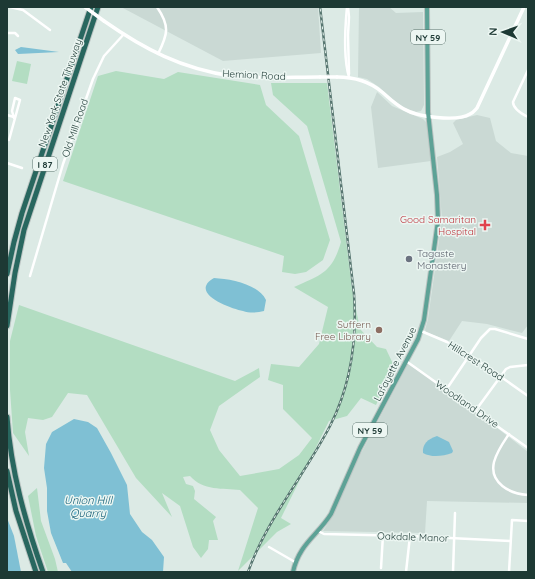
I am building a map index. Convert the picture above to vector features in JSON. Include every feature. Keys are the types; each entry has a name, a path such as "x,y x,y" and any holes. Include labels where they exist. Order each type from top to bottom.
{"highway":[{"name":"New York State Thruway","path":"7,274 22,213 91,7"},
{"name":"New York State Thruway","path":"7,326 13,280 24,230 98,7"},
{"path":"7,417 13,466 19,495 43,572"},
{"path":"7,471 16,511 36,572"}],"main road":[{"name":"NY 59","path":"427,7 428,117"},
{"name":"Lafayette Avenue","path":"294,572 296,562 301,551 331,514 360,448 421,331 426,310 438,221 438,208 428,117"}],"street":[{"path":"10,7 23,10 50,30"},
{"name":"Hemion Road","path":"85,7 104,21 158,55 202,70 232,76 356,78 371,84 404,109 428,117 464,116 470,114 477,108 524,7"},
{"path":"157,7 163,16 167,30 163,45 158,55"},
{"path":"347,7 349,17 349,77"},
{"path":"7,33 15,33 18,36"},
{"name":"Old Mill Road","path":"30,276 63,164 93,79 104,56 124,34"},
{"path":"528,70 513,102 516,109 528,117"},
{"path":"9,140 20,100 15,98 12,111 14,118"},
{"path":"7,115 14,118"},
{"path":"7,164 22,168"},
{"path":"446,390 486,331 495,328 528,339"},
{"name":"Hillcrest Road","path":"421,331 447,342 470,355 528,396"},
{"name":"Woodland Drive","path":"406,360 528,448"},
{"path":"476,410 506,369 510,366 528,364"},
{"path":"509,434 496,455 494,471 500,484 505,489 528,495"},
{"path":"453,572 455,513"},
{"path":"509,572 512,520 528,521"},
{"name":"Oakdale Manor","path":"317,531 324,534 410,536 510,541"},
{"path":"381,568 383,535"},
{"path":"406,572 410,536"},
{"path":"269,547 296,562"}],"shaded area":[{"path":"121,7 318,7 321,53 223,61"},
{"path":"359,7 389,7 396,13 423,12 424,105 421,111 416,112 405,108 367,79 358,77"},
{"path":"377,92 392,106 423,119 428,124 431,161 378,168 371,107"},
{"name":"Good Samaritan Hospital","path":"477,115 490,118 496,141 511,153 528,156 528,325 522,333 487,324 462,321 449,341 426,332 425,330 428,319 442,219 437,157 450,152 463,144 453,123 456,120"},
{"path":"408,364 450,391 528,452 528,503 427,501 425,533 323,531 332,517 357,461"}],"green space":[{"path":"17,61 31,64 27,84 12,81"},
{"path":"116,71 164,79 178,72 260,85 266,105 299,136 330,240 323,260 306,272 295,274 282,272 284,256 63,181 98,76"},
{"path":"271,83 327,83 352,289 360,329 377,347 386,349 394,366 376,405 361,398 347,416 329,421 281,518 291,524 277,532 238,571 258,508 240,490 214,488 195,481 190,476 183,477 186,484 193,486 195,491 194,499 216,517 213,521 218,540 209,540 208,549 201,558 193,547 180,506 162,493 172,517 136,478 87,395 68,393 52,417 43,420 28,418 25,432 29,456 13,433 10,390 10,341 19,305 235,381 259,368 260,377 219,406 210,430 219,450 240,476 279,469 299,455 312,438 283,409 283,385 268,380 271,364 299,367 319,344 328,307 294,287 324,272 334,260 341,242 307,126 273,95"},
{"path":"37,488 41,521 55,559 58,572 48,572 36,536 28,496"}],"water":[{"path":"21,47 59,52 18,54 15,50"},
{"path":"214,278 236,281 251,286 266,300 264,311 245,312 229,307 214,299 208,294 206,289 207,284"},
{"name":"Union Hill Quarry","path":"74,419 88,422 97,428 127,485 130,514 142,532 152,540 164,557 163,572 72,572 66,563 63,563 51,533 47,511 47,488 44,468 46,444 52,432"},
{"path":"437,436 449,442 453,451 452,453 430,456 423,453 426,442"},
{"path":"7,518 14,536 21,572 7,572"}],"railway":[{"path":"248,572 275,516 330,426 343,394 351,362 355,311 354,294 320,7"}],"place":[{"name":"Good Samaritan Hospital","path":"485,225"},
{"name":"Tagaste Monastery","path":"409,259"},
{"name":"Suffern Free Library","path":"379,330"}]}
